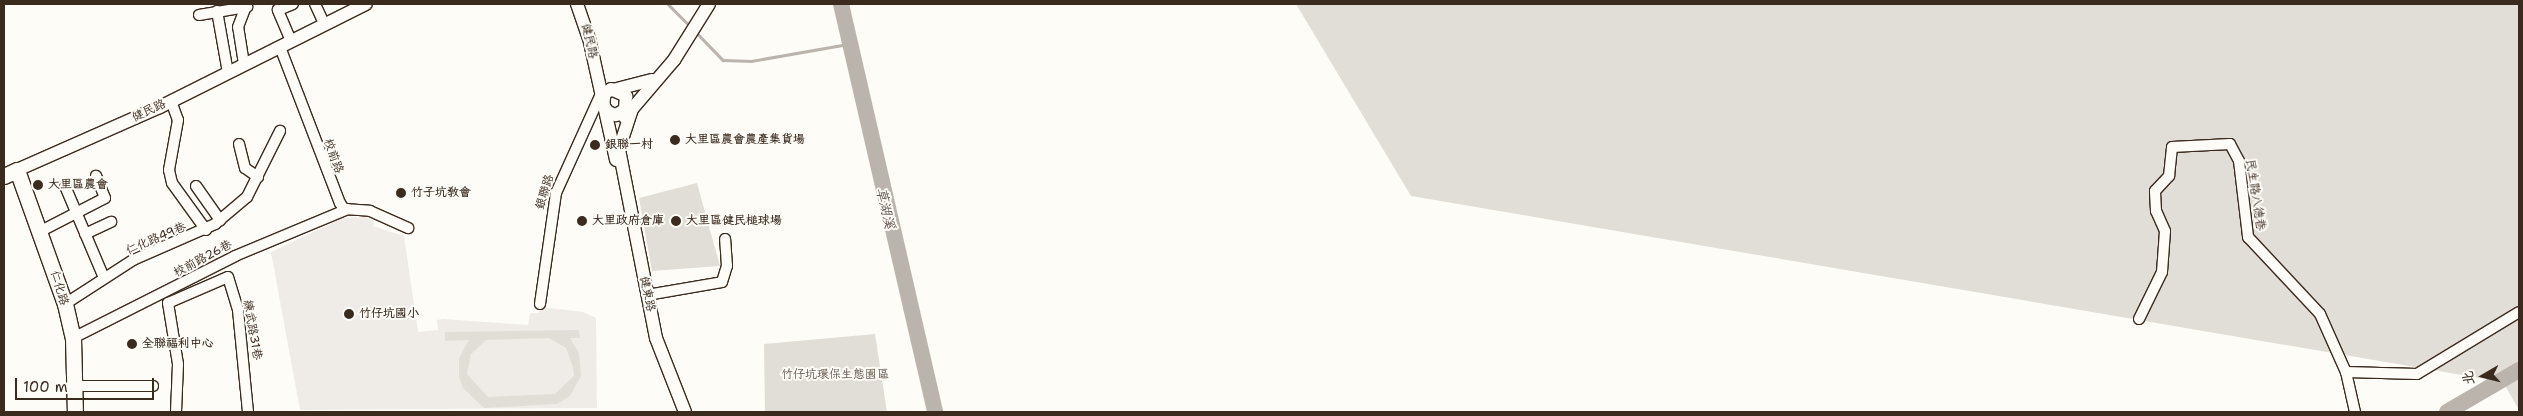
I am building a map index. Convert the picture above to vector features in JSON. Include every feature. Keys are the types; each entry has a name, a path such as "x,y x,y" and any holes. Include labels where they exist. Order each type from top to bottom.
{"main road":[{"name":"仁化路","path":"10,173 41,231 64,304 73,338 75,412"}],"street":[{"path":"285,44 278,10 293,4"},
{"path":"316,4 324,25"},
{"name":"健民路","path":"10,173 171,101 363,4"},
{"name":"健民路","path":"576,4 599,80 609,94"},
{"name":"健東路","path":"623,129 652,80 674,60 709,4"},
{"path":"199,15 247,5"},
{"path":"244,64 238,27 247,5"},
{"path":"217,11 228,73"},
{"name":"校前路","path":"285,44 328,180 340,204 348,209"},
{"path":"595,67 603,77 609,94 611,114 626,109 626,96 609,94"},
{"path":"609,94 652,80"},
{"name":"健東路","path":"609,94 606,120 620,172 661,354 685,412"},
{"name":"銀聯路","path":"540,304 556,193 609,94"},
{"name":"仁化路49巷","path":"171,101 178,120 169,170 172,183 206,230"},
{"name":"健東路","path":"620,172 626,109"},
{"name":"仁化路49巷","path":"64,304 133,260 206,230 220,220 247,197 280,131"},
{"path":"238,144 245,168 258,177"},
{"name":"民生路八德巷","path":"2139,320 2162,272 2165,231 2156,211 2155,191 2170,176 2172,147 2230,144 2239,161 2248,237 2320,314 2346,372 2355,412"},
{"path":"41,231 78,215 105,198 96,176"},
{"path":"65,186 104,278"},
{"path":"196,186 220,220"},
{"path":"348,209 370,211 408,228"},
{"name":"校前路26巷","path":"73,338 235,256 348,209"},
{"path":"85,234 111,222"},
{"path":"647,295 722,282 727,266 725,239"},
{"name":"練武路31巷","path":"176,412 178,364 168,302 228,277 238,310 248,412"},
{"path":"2346,372 2417,374 2519,312"},
{"path":"75,386 153,386"}],"shaded area":[{"name":"竹仔坑國小","path":"364,217 374,221 373,226 404,236 418,332 438,330 437,320 443,319 528,325 530,313 539,313 540,307 583,312 596,318 597,408 300,410 271,252 343,218"}],"green space":[{"path":"1296,4 2519,4 2519,410 2503,382 1411,196"},
{"name":"大里區健民槌球場","path":"697,183 720,266 652,271 639,198"},
{"path":"579,330 580,338 570,338 579,353 581,376 570,396 557,404 484,408 463,388 459,377 459,358 469,340 445,341 445,332","holes":["549,338 566,348 573,367 574,376 555,394 488,397 467,374 471,354 486,340"]},
{"name":"竹仔坑環保生態園區","path":"875,334 887,412 765,412 764,344"}],"waterway":[{"path":"668,4 690,26"},
{"name":"草湖溪","path":"841,4 935,412"},
{"path":"696,32 723,60 751,61 848,44"},
{"path":"2447,412 2519,370"}],"place":[{"name":"大里區農會農產集貨場","path":"675,140"},
{"name":"銀聯一村","path":"595,145"},
{"name":"大里區農會","path":"38,185"},
{"name":"竹子坑教會","path":"401,193"},
{"name":"大里政府倉庫","path":"582,221"},
{"name":"大里區健民槌球場","path":"676,221"},
{"name":"竹仔坑國小","path":"349,314"},
{"name":"全聯福利中心","path":"132,344"}]}
